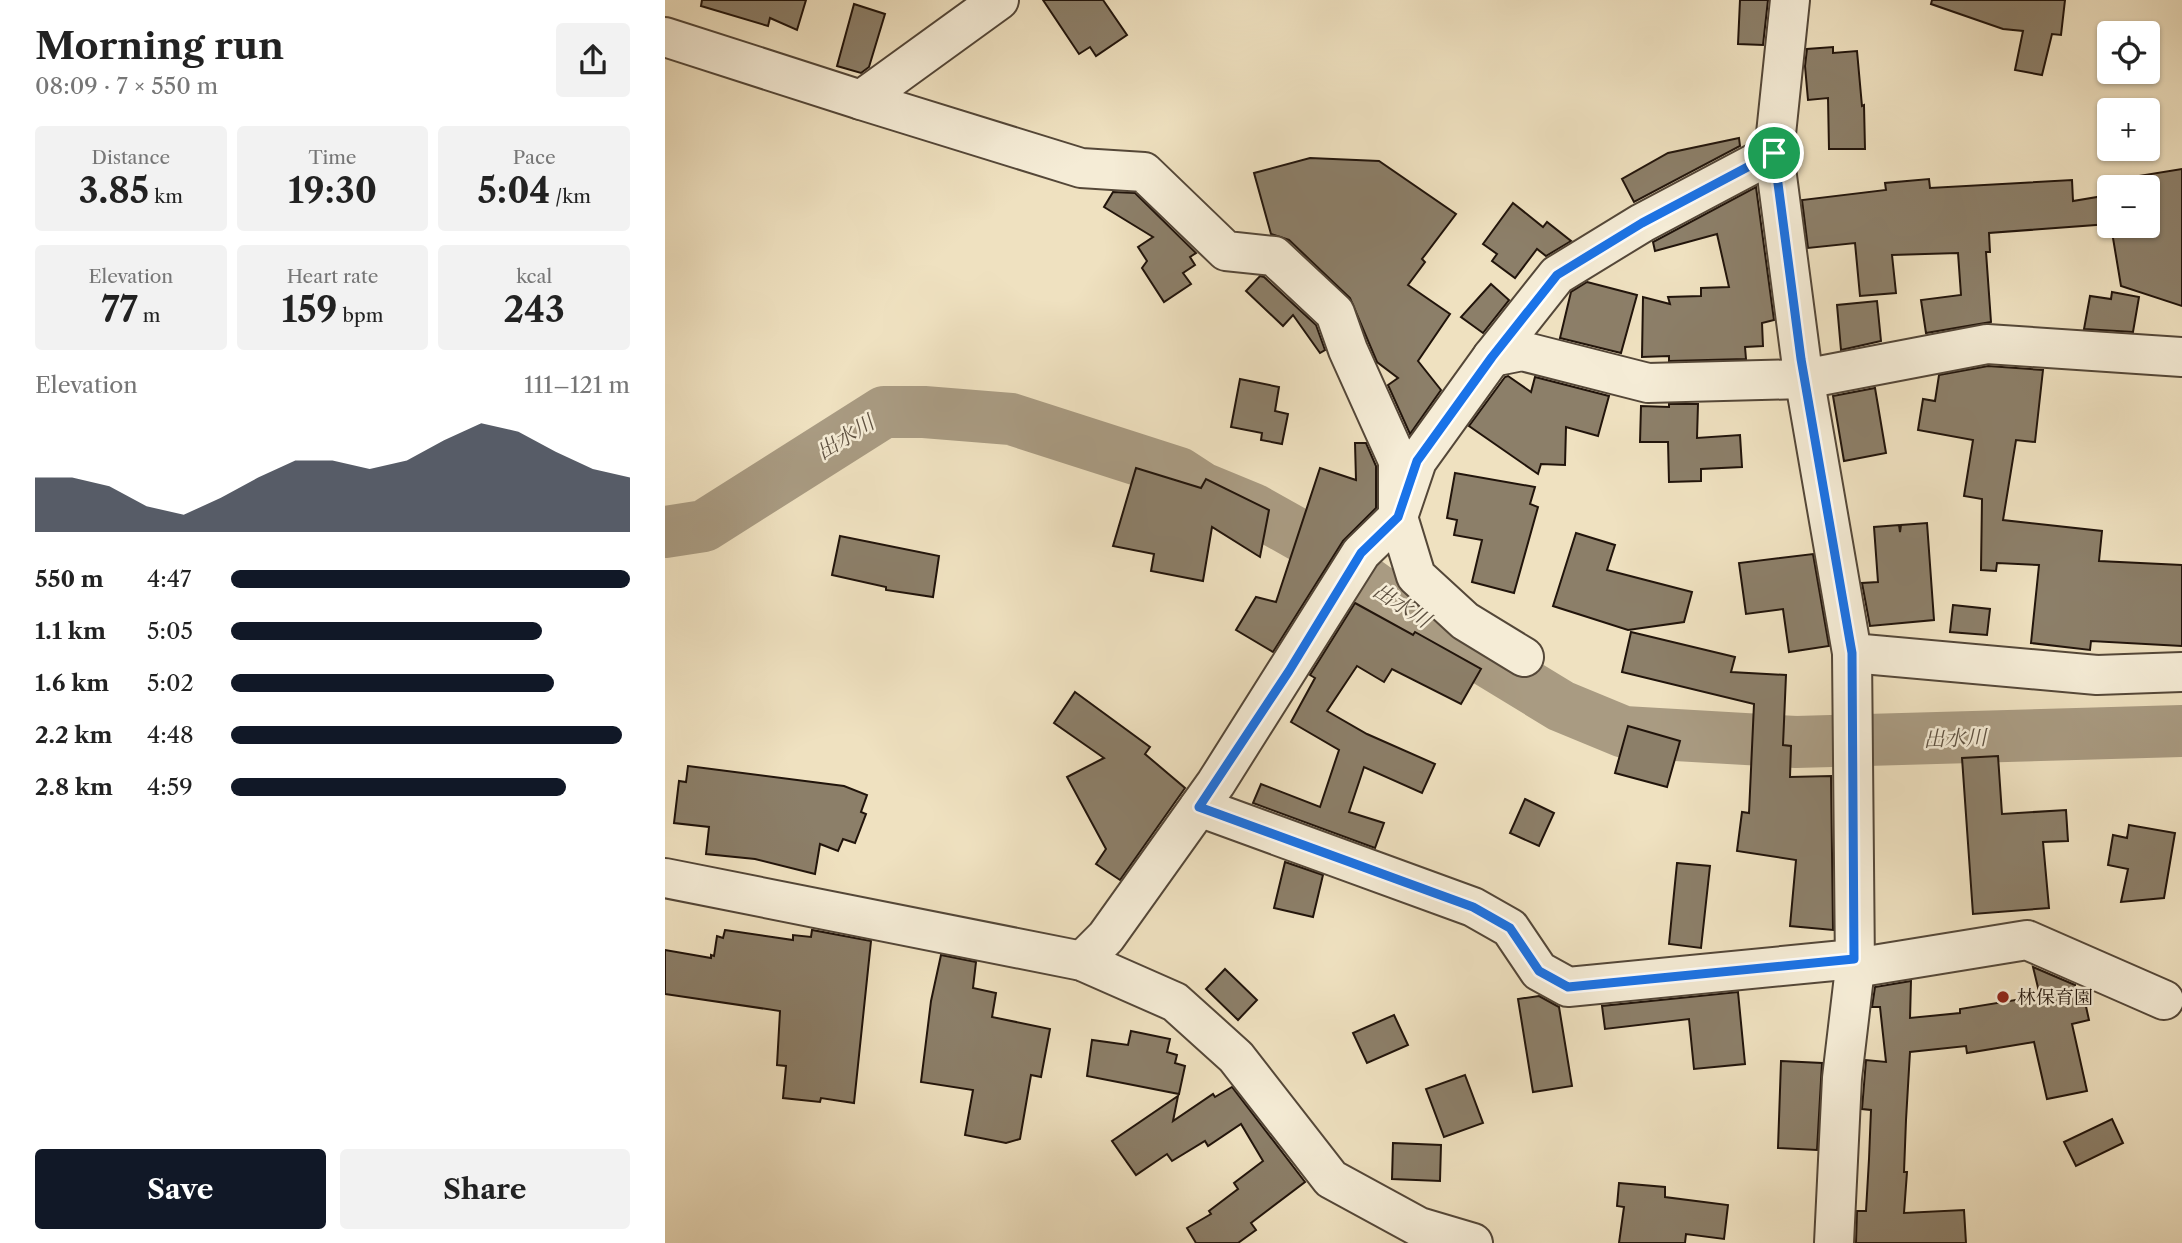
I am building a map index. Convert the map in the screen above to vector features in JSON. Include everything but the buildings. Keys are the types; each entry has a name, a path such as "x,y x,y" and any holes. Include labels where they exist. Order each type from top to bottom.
{"street":[{"path":"861,100 999,0"},
{"path":"1790,0 1774,153 1804,379 1852,653 1854,963 1842,1078 1834,1243"},
{"path":"665,37 1081,167 1144,172 1226,251 1275,256 1335,313 1348,350 1398,461 1398,517 1416,576 1465,621 1524,657"},
{"path":"1082,961 1106,937 1199,807 1289,671 1361,553 1398,517 1417,461 1492,357 1557,275 1642,223 1774,153"},
{"path":"1492,357 1522,351 1648,383 1804,379 1987,344 2182,357"},
{"path":"1852,653 2097,675 2182,672"},
{"path":"1199,807 1473,907 1510,928 1539,971 1568,987 1854,963 2027,940 2164,1000"},
{"path":"665,878 1082,961 1175,1002 1236,1057 1331,1180 1403,1230 1419,1227 1473,1243"}],"waterway":[{"name":"出水川","path":"665,532 704,526 884,412 924,412 1011,419 1179,473 1202,488 1253,509 1303,537 1415,617 1561,706 1624,732 1796,742 2182,731"}],"place":[{"name":"林保育園","path":"2003,997"}],"route":[{"path":"1774,153 1801,359 1852,653 1854,959 1568,987 1539,971 1510,928 1473,907 1199,807 1289,671 1361,553 1398,517 1417,461 1492,357 1557,275 1642,223 1774,153"}]}
